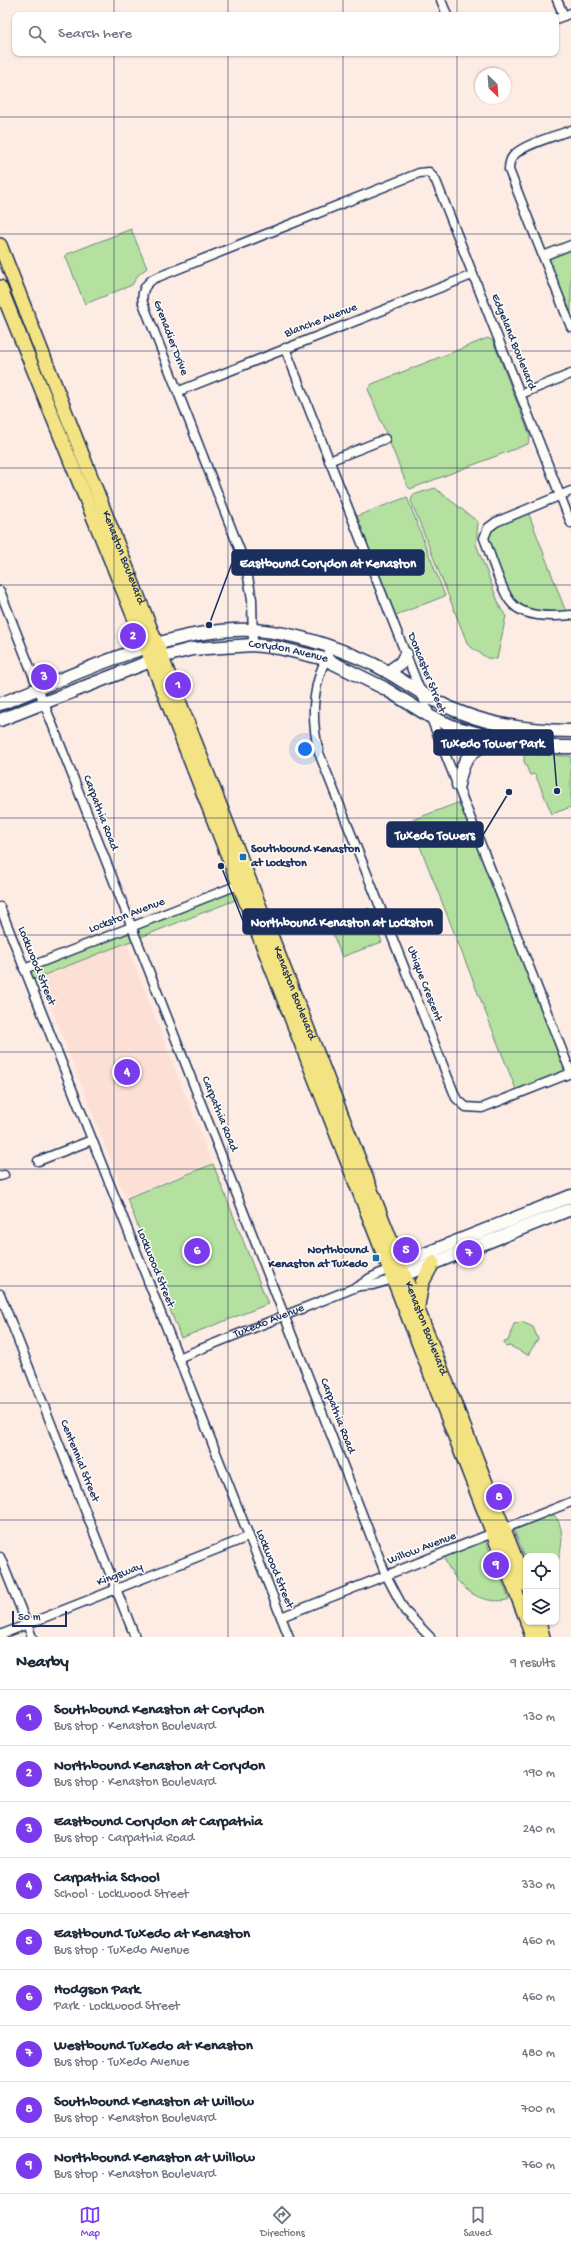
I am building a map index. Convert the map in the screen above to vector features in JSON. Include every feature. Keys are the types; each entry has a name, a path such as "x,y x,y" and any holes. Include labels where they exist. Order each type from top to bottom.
{"main road":[{"name":"Kenaston Boulevard","path":"0,245 151,645 238,885 396,1271 418,1309 499,1531 523,1608"},
{"name":"Kenaston Boulevard","path":"0,286 151,645"},
{"name":"Corydon Avenue","path":"0,704 151,645 186,636 253,630 310,639 332,647 388,672 437,702 485,721 540,731 571,730"},
{"name":"Corydon Avenue","path":"0,720 156,659 192,648 253,645 280,648 325,659 356,673 431,717 454,727 495,738 539,747 571,747"},
{"path":"388,672 401,663 406,654"},
{"name":"Kenaston Boulevard","path":"156,659 499,1531 523,1579"},
{"path":"390,692 398,679"},
{"path":"454,727 460,712"},
{"path":"458,784 461,768 467,757 473,750 495,738"},
{"name":"Tuxedo Avenue","path":"396,1271 571,1196"},
{"name":"Tuxedo Avenue","path":"396,1271 433,1263 571,1209"},
{"path":"418,1309 422,1282 433,1263"},
{"path":"531,1625 540,1633"}],"street":[{"path":"442,0 446,12"},
{"path":"557,0 564,16"},
{"path":"571,130 523,149 513,155 509,162 509,170 571,327"},
{"name":"Edgeland Boulevard","path":"429,172 436,181 571,523"},
{"name":"Grenadier Drive","path":"253,645 252,598 246,566 143,303 142,294 146,284 153,279 412,176 429,172"},
{"path":"543,256 571,245"},
{"name":"Blanche Avenue","path":"178,391 472,274"},
{"name":"Doncaster Street","path":"285,348 571,1073"},
{"path":"521,394 571,374"},
{"path":"329,461 384,438"},
{"path":"571,491 496,522 488,528 484,538 509,601 517,609 534,614 558,617 571,615"},
{"name":"Carpathia Road","path":"0,591 386,1575 404,1611 430,1637"},
{"name":"Ubique Crescent","path":"332,647 325,659 315,693 313,715 319,753 456,1098 466,1107 482,1108 571,1073"},
{"name":"Lockston Avenue","path":"24,969 238,885"},
{"name":"Lockwood Street","path":"0,907 289,1637"},
{"path":"38,1161 92,1140"},
{"name":"Tuxedo Avenue","path":"178,1358 359,1286 370,1278 396,1271"},
{"name":"Centennial Street","path":"0,1294 135,1637"},
{"name":"Willow Avenue","path":"281,1617 571,1502"},
{"name":"Kingsway","path":"0,1635 248,1536"},
{"path":"0,1557 32,1637"}],"shaded area":[{"path":"132,926 137,939 127,945 212,1163 125,1197 40,979 29,981"}],"green space":[{"path":"131,229 147,268 138,275 132,285 85,304 65,255"},
{"path":"571,245 571,327 543,256"},
{"path":"488,338 493,341 530,436 528,444 410,489 407,485 368,389 372,384"},
{"path":"435,488 478,522 476,544 501,609 506,616 497,659 487,658 468,645 411,501 413,495"},
{"path":"407,497 445,596 391,617 352,518"},
{"path":"527,509 568,615 533,614 509,601 484,538 488,528"},
{"path":"524,754 571,756 571,807 552,814 535,774 530,775 524,761"},
{"path":"460,802 566,1072 517,1092 410,821"},
{"path":"238,885 243,897 29,981 24,969"},
{"path":"369,908 382,942 342,957 329,924"},
{"path":"213,1164 268,1304 181,1338 127,1198"},
{"path":"522,1322 533,1327 538,1339 528,1355 510,1346 506,1347 504,1342 508,1341 514,1324"},
{"path":"549,1515 554,1515 560,1526 562,1540 559,1557 559,1553 523,1553 514,1530"},
{"path":"485,1539 509,1599 507,1600 486,1600 469,1592 456,1578 445,1560 446,1555"}],"place":[{"name":"Eastbound Corydon at Kenaston","path":"209,625"},
{"name":"Northbound Kenaston at Corydon","path":"133,636"},
{"name":"Eastbound Corydon at Carpathia","path":"44,677"},
{"name":"Southbound Kenaston at Corydon","path":"178,685"},
{"name":"Tuxedo Tower Park","path":"557,791"},
{"name":"Tuxedo Towers","path":"509,792"},
{"name":"Southbound Kenaston at Lockston","path":"243,857"},
{"name":"Northbound Kenaston at Lockston","path":"221,866"},
{"name":"Carpathia School","path":"127,1072"},
{"name":"Eastbound Tuxedo at Kenaston","path":"406,1250"},
{"name":"Hodgson Park","path":"197,1251"},
{"name":"Westbound Tuxedo at Kenaston","path":"469,1253"},
{"name":"Northbound Kenaston at Tuxedo","path":"376,1258"},
{"name":"Southbound Kenaston at Willow","path":"499,1497"},
{"name":"Northbound Kenaston at Willow","path":"496,1565"}]}
